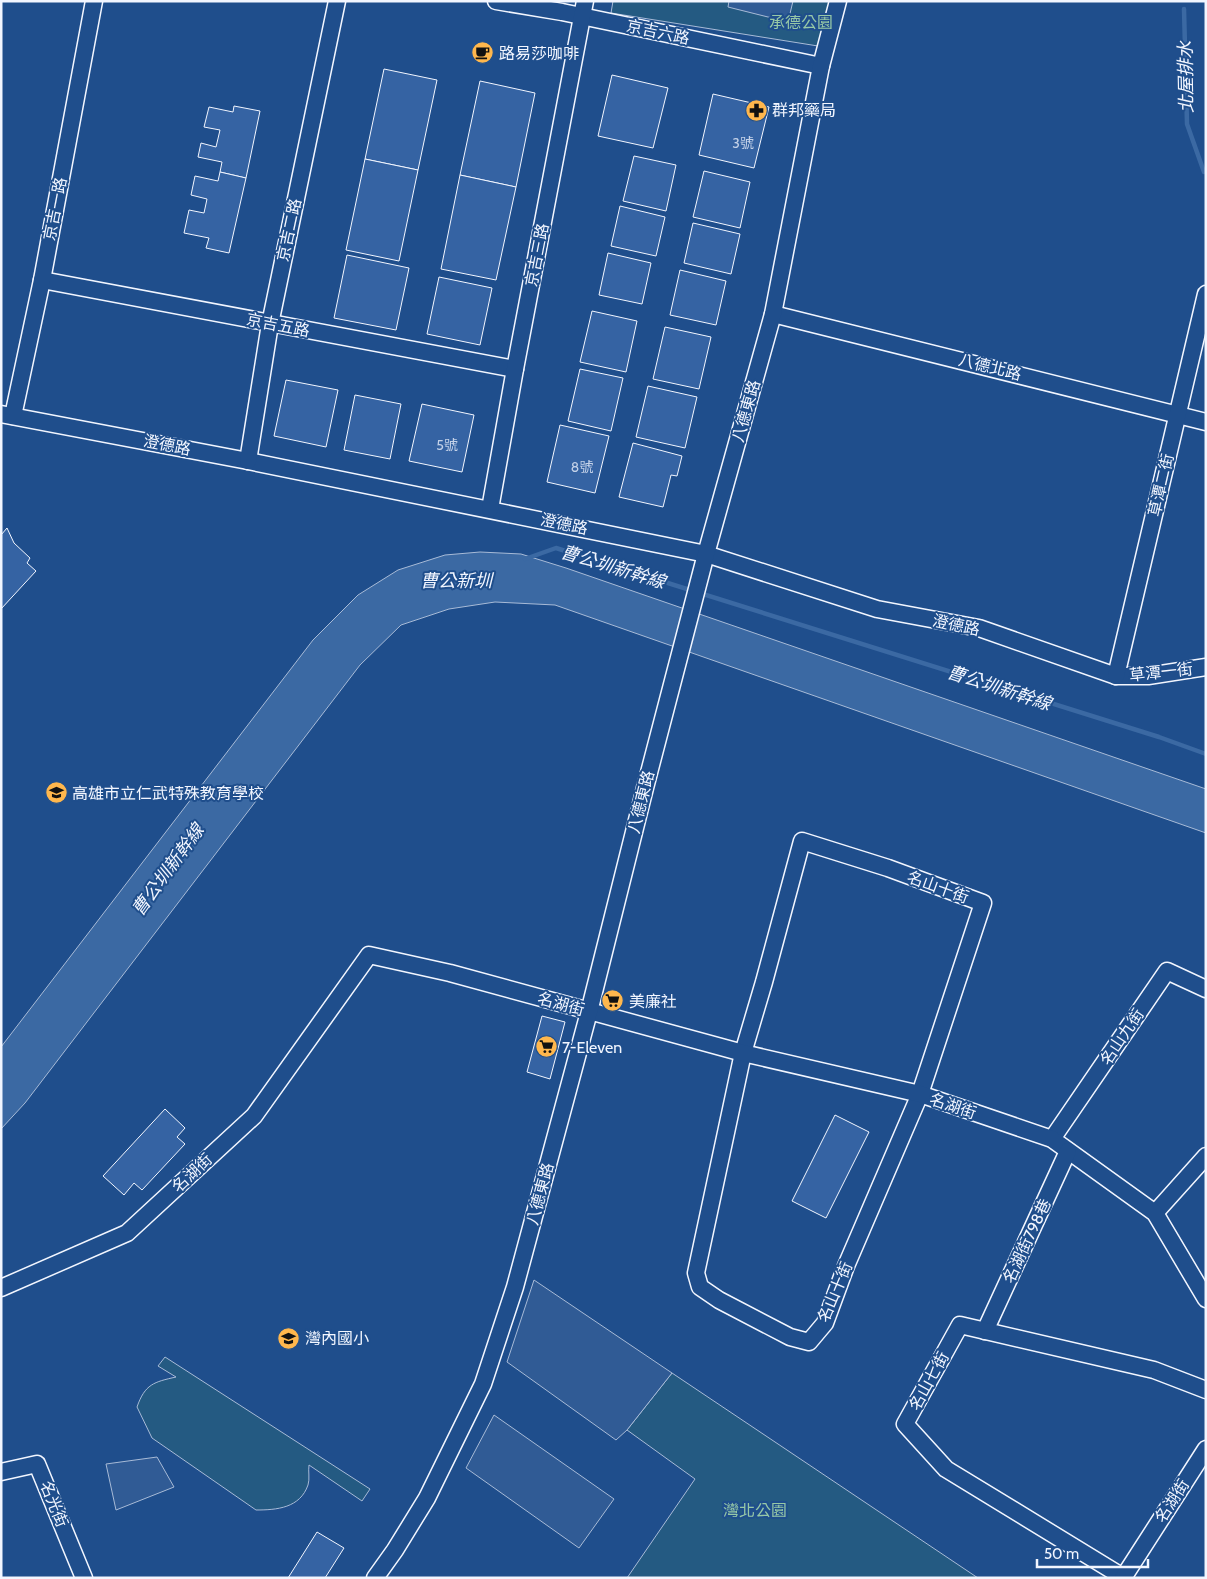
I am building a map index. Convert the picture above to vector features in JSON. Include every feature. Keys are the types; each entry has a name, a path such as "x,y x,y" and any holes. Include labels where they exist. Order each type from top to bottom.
{"street":[{"name":"京吉一路","path":"7,415 42,280 94,1"},
{"name":"京吉二路","path":"248,461 270,324 337,1"},
{"name":"京吉六路","path":"496,1 562,12 584,9 821,66"},
{"name":"八德東路","path":"375,1578 395,1550 427,1498 483,1384 515,1287 589,1012 706,554 773,314 821,66 838,1"},
{"name":"京吉三路","path":"490,509 584,9"},
{"name":"京吉五路","path":"42,280 270,324 515,368"},
{"name":"草潭二街","path":"1116,676 1206,294"},
{"name":"八德北路","path":"773,314 1206,422"},
{"name":"澄德路","path":"7,415 490,509 706,554 877,609 979,628 1116,676"},
{"name":"草潭一街","path":"1116,676 1148,676 1206,667"},
{"name":"名山十街","path":"802,841 888,868 983,903 920,1094 846,1266 825,1323 809,1342 790,1337 719,1300 700,1287 696,1273 743,1053 802,841"},
{"name":"名湖街","path":"1,1288 126,1233 254,1116 369,955 450,974 743,1053 920,1094 1052,1139 1155,1214 1206,1299"},
{"name":"名山九街","path":"1052,1139 1167,970 1206,989"},
{"name":"名湖街798巷","path":"985,1332 1068,1151"},
{"path":"1155,1214 1206,1156"},
{"name":"名山七街","path":"1123,1577 946,1469 905,1424 960,1326 1154,1370 1206,1390"},
{"name":"名湖街","path":"1123,1577 1206,1449"},
{"name":"名光街","path":"1,1472 37,1464 84,1578"}],"green space":[{"name":"承德公園","path":"613,1 830,1 818,46 611,13"},
{"path":"165,1357 370,1489 362,1501 309,1465 308,1485 299,1499 280,1508 256,1510 152,1438 137,1407 143,1393 151,1385 176,1377 158,1366"},
{"name":"灣北公園","path":"672,1373 978,1578 627,1578 695,1479 627,1430"}],"shaded area":[{"path":"729,1 793,1 788,22 728,7"},
{"path":"534,1280 672,1373 627,1430 616,1440 507,1362"},
{"path":"494,1415 614,1499 579,1548 466,1468"},
{"path":"157,1457 174,1487 116,1510 106,1464"}],"water":[{"name":"曹公新圳","path":"480,552 521,554 566,568 1206,789 1206,833 555,605 495,602 449,609 401,625 360,665 25,1103 1,1129 1,1047 313,640 358,595 398,570 445,555"}],"building":[{"path":"384,69 437,80 418,170 365,159"},
{"path":"612,75 668,88 653,148 598,136"},
{"path":"480,81 535,93 516,187 460,175"},
{"path":"713,94 769,107 754,168 699,155"},
{"path":"234,106 260,111 246,178 220,172 222,162 198,157 201,143 216,147 220,130 204,127 209,107 233,112"},
{"path":"634,156 676,165 666,211 623,201"},
{"path":"365,159 418,170 399,261 346,250"},
{"path":"704,171 750,182 740,228 693,217"},
{"path":"220,172 246,178 229,253 206,248 209,238 184,233 189,210 204,213 207,199 191,195 195,176 218,181"},
{"path":"460,175 516,187 496,280 441,269"},
{"path":"620,206 665,217 656,256 611,246"},
{"path":"693,223 740,234 731,274 684,263"},
{"path":"608,253 651,263 642,304 599,295"},
{"path":"347,255 409,268 396,330 334,318"},
{"path":"680,270 726,281 716,325 670,315"},
{"path":"439,277 492,288 480,345 427,334"},
{"path":"592,311 637,321 626,372 580,362"},
{"path":"665,327 711,337 699,389 653,379"},
{"path":"580,369 623,378 611,431 568,421"},
{"path":"286,380 338,390 326,447 274,436"},
{"path":"648,386 697,397 685,448 636,437"},
{"path":"355,395 401,404 390,459 344,450"},
{"path":"422,404 474,415 462,472 409,461"},
{"path":"560,425 609,436 595,493 547,482"},
{"path":"633,443 682,456 677,476 671,475 663,507 619,497"},
{"path":"7,528 14,543 30,558 27,563 36,571 1,609 1,535"},
{"name":"7-Eleven","path":"542,1016 565,1022 550,1079 527,1072"},
{"path":"165,1109 185,1128 177,1137 185,1144 142,1190 134,1183 124,1195 103,1176"},
{"path":"835,1115 869,1132 826,1218 792,1201"},
{"path":"317,1532 344,1548 325,1578 288,1578"}],"waterway":[{"name":"北屋排水","path":"1184,9 1187,124 1204,172"},
{"name":"曹公圳新幹線","path":"525,559 556,548 1159,737 1206,754"}],"place":[{"name":"路易莎咖啡","path":"483,53"},
{"name":"群邦藥局","path":"756,110"},
{"name":"高雄市立仁武特殊教育學校","path":"56,793"},
{"name":"美廉社","path":"613,1001"},
{"name":"7-Eleven","path":"546,1047"},
{"name":"灣內國小","path":"289,1338"}]}
